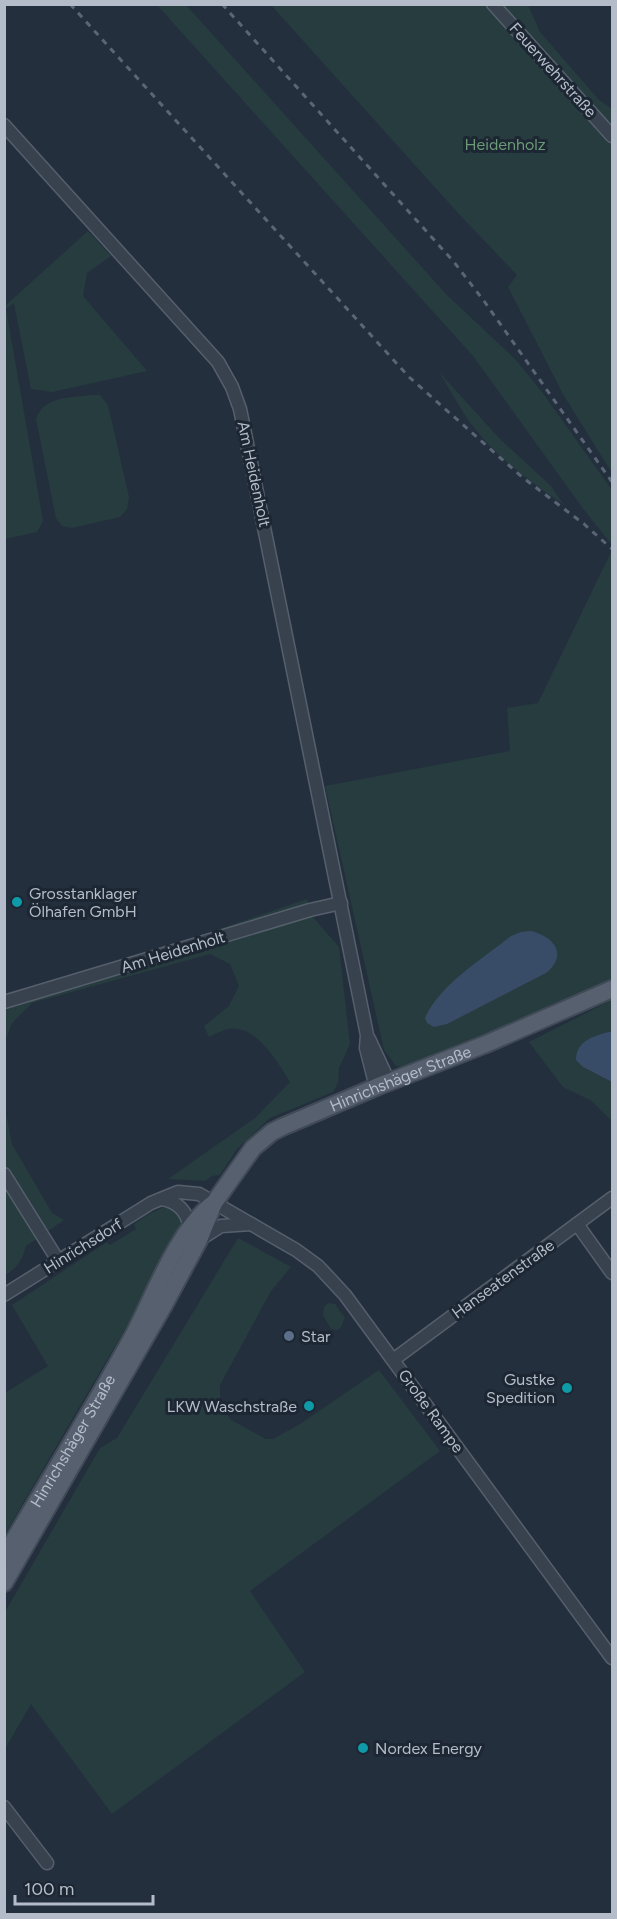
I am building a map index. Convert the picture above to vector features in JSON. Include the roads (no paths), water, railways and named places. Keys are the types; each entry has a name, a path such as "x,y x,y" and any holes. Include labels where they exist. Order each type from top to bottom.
{"main road":[{"name":"Hinrichshäger Straße","path":"4,1583 148,1334 195,1234 199,1216 214,1203 245,1157 262,1139 282,1127 486,1044 612,989"},
{"name":"Hinrichshäger Straße","path":"4,1557 134,1334 159,1283 195,1234"}],"street":[{"name":"Feuerwehrstraße","path":"493,4 612,136"},
{"name":"Am Heidenholt","path":"4,125 218,362 232,387 240,409 367,1035 383,1084"},
{"name":"Am Heidenholt","path":"4,1002 310,910 341,903"},
{"path":"4,1174 59,1262"},
{"name":"Hinrichsdorf","path":"4,1295 162,1198 178,1192 190,1192 214,1203"},
{"path":"162,1198 182,1208 195,1234 221,1226 252,1224"},
{"name":"Hanseatenstraße","path":"393,1360 612,1198"},
{"name":"Große Rampe","path":"214,1203 296,1250 330,1277 612,1658"},
{"path":"577,1224 612,1273"},
{"path":"4,1807 46,1863"}],"water":[{"path":"531,931 547,938 556,948 556,960 546,973 447,1024 434,1027 427,1023 425,1018 432,1006 451,983 511,936"},
{"path":"612,1032 612,1082 583,1067 576,1060 579,1048 586,1040"}],"railway":[{"path":"70,4 409,377 522,477 584,524 612,549"},
{"path":"222,4 454,262 612,482"}],"place":[{"name":"Grosstanklager Ölhafen GmbH","path":"17,902"},
{"name":"Star","path":"289,1336"},
{"name":"Gustke Spedition","path":"567,1388"},
{"name":"LKW Waschstraße","path":"309,1406"},
{"name":"Nordex Energy","path":"363,1748"}],"park label":[{"name":"Heidenholz","path":"505,144"}]}
